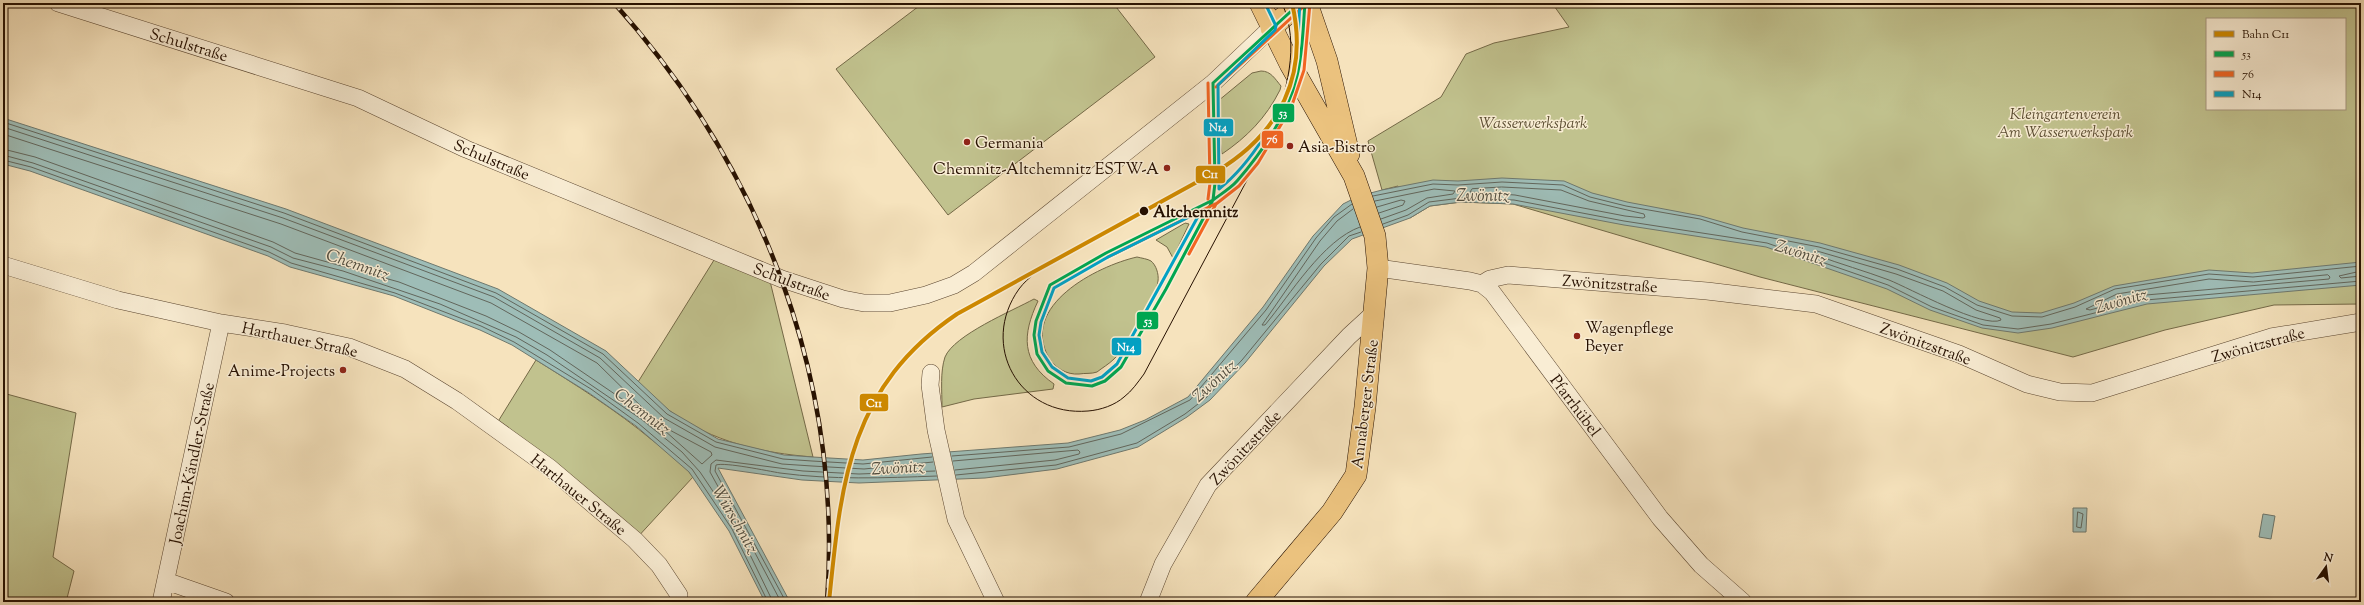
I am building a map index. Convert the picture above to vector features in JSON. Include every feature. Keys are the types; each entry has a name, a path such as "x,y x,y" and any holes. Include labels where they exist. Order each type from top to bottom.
{"main road":[{"name":"Annaberger Straße","path":"1260,3 1290,64 1358,185"},
{"path":"1271,28 1300,3"},
{"name":"Annaberger Straße","path":"1256,602 1332,512 1356,475 1365,407 1378,268 1375,236 1358,185 1327,61 1307,3"}],"street":[{"name":"Schulstraße","path":"58,3 358,98 466,149 804,287 843,299 864,303 890,303 926,295 954,285 992,259 1052,209 1212,83 1271,28"},
{"name":"Harthauer Straße","path":"3,265 118,300 221,323 285,333 349,347 405,369 457,401 550,468 635,540 659,565 679,595 677,602"},
{"name":"Pfarrhübel","path":"1378,268 1470,280 1482,284 1492,292 1660,518 1701,565 1743,602"},
{"name":"Zwönitzstraße","path":"1482,284 1490,279 1508,275 1707,291 1816,304 1959,354 2027,384 2060,392 2092,393 2271,337 2361,322"},
{"name":"Zwönitzstraße","path":"1148,602 1163,564 1208,485 1349,336 1374,314"},
{"name":"Joachim-Kändler-Straße","path":"161,602 221,323"},
{"path":"931,373 930,385 936,430 956,519 996,602"},
{"path":"166,581 226,602"}],"green space":[{"name":"Germania","path":"923,3 1113,3 1155,57 948,215 836,69"},
{"path":"1552,3 2361,3 2361,304 2274,305 2165,330 2073,357 1760,277 1513,204 1461,202 1430,206 1410,218 1398,186 1382,190 1368,141 1441,97 1466,54 1494,43 1569,27"},
{"path":"1261,71 1268,72 1272,76 1281,86 1280,90 1269,109 1248,134 1222,154 1217,118 1218,101 1252,73"},
{"path":"1185,223 1189,224 1173,258 1167,247 1156,240"},
{"path":"719,252 768,273 813,457 756,449 703,431 686,422 666,408 638,382"},
{"path":"1137,257 1153,263 1158,273 1158,281 1147,309 1126,344 1110,363 1097,372 1075,374 1058,368 1049,358 1043,339 1044,322 1053,306 1067,291 1084,279 1102,269"},
{"path":"1034,299 1038,301 1029,325 1027,336 1030,357 1035,366 1043,375 1054,384 1053,389 974,399 942,407 942,369 945,357 951,349 971,332"},
{"path":"536,360 581,388 624,418 674,457 693,477 635,540 494,428"},
{"path":"3,393 76,413 53,557 74,571 66,602 3,602"}],"water":[{"path":"3,118 286,209 498,289 606,351 670,411 718,439 784,455 863,460 1068,443 1120,430 1145,420 1188,397 1263,307 1313,236 1343,204 1359,196 1433,180 1458,181 1502,178 1564,181 1592,193 1627,202 1701,216 1743,228 1820,243 1899,265 1947,283 1979,301 2012,312 2041,313 2074,303 2114,286 2209,270 2252,273 2361,262 2361,285 2147,304 2052,328 2018,333 1982,328 1930,310 1887,289 1766,247 1624,225 1513,204 1461,202 1430,206 1410,218 1352,239 1324,266 1245,363 1210,400 1187,417 1138,447 1057,469 985,478 859,483 802,480 718,468 790,602 765,602 729,531 689,472 636,426 589,393 512,345 480,330 394,296 290,267 268,256 30,171 3,164"},
{"path":"2073,508 2087,508 2086,532 2073,532"},
{"path":"2263,514 2275,516 2271,539 2259,537"}],"tram line":[{"path":"1054,260 1035,273 1019,289 1008,311 1003,333 1005,354 1013,373 1025,390 1042,402 1064,410 1088,411 1108,407 1127,395 1144,374 1271,135 1286,86 1291,52 1288,19 1282,3"}],"railway":[{"path":"614,3 666,67 712,135 751,207 782,281 806,358 821,438 829,519 827,602"}],"rail line":[{"name":"C11","path":"829,602 839,517 846,478 857,441 872,406 893,373 921,342 957,314 1217,171 1239,156 1258,139 1273,120 1284,100 1292,78 1296,54 1296,29 1292,3"}],"transit line":[{"name":"N14","path":"1265,3 1276,26 1275,30 1218,85 1219,189 1231,179 1253,153 1273,122 1287,91 1292,76 1297,49 1300,3"},
{"name":"53","path":"1213,83 1300,3"},
{"name":"53","path":"1213,200 1237,181 1256,158 1281,118 1293,90 1299,67 1302,49 1305,3"},
{"name":"76","path":"1189,254 1216,204 1239,186 1258,163 1291,108 1304,70 1310,3"},
{"name":"76","path":"1216,87 1303,7"},
{"name":"76","path":"1208,83 1210,183 1208,199"},
{"name":"53","path":"1213,83 1215,183 1213,200"},
{"name":"53","path":"1213,200 1166,289 1121,367 1105,381 1092,386 1066,383 1048,371 1037,354 1034,335 1036,321 1050,285 1106,253 1213,200"},
{"name":"76","path":"1108,257 1215,204"},
{"name":"N14","path":"1201,211 1117,364 1102,377 1091,381 1068,378 1052,367 1042,352 1039,335 1041,322 1054,288 1108,257 1201,211"}],"place":[{"name":"Germania","path":"967,142"},
{"name":"Asia-Bistro","path":"1290,146"},
{"name":"Chemnitz-Altchemnitz ESTW-A","path":"1167,168"},
{"name":"Altchemnitz","path":"1144,211"},
{"name":"Wagenpflege Beyer","path":"1577,336"},
{"name":"Anime-Projects","path":"343,370"}],"park label":[{"name":"Wasserwerkspark","path":"1533,122"},
{"name":"Kleingartenverein Am Wasserwerkspark","path":"2065,122"}],"water label":[{"name":"Zwönitz","path":"1483,195"},
{"name":"Zwönitz","path":"1801,252"},
{"name":"Chemnitz","path":"358,264"},
{"name":"Zwönitz","path":"2121,300"},
{"name":"Zwönitz","path":"1214,380"},
{"name":"Chemnitz","path":"643,411"},
{"name":"Zwönitz","path":"898,467"},
{"name":"Würschnitz","path":"736,519"}]}
